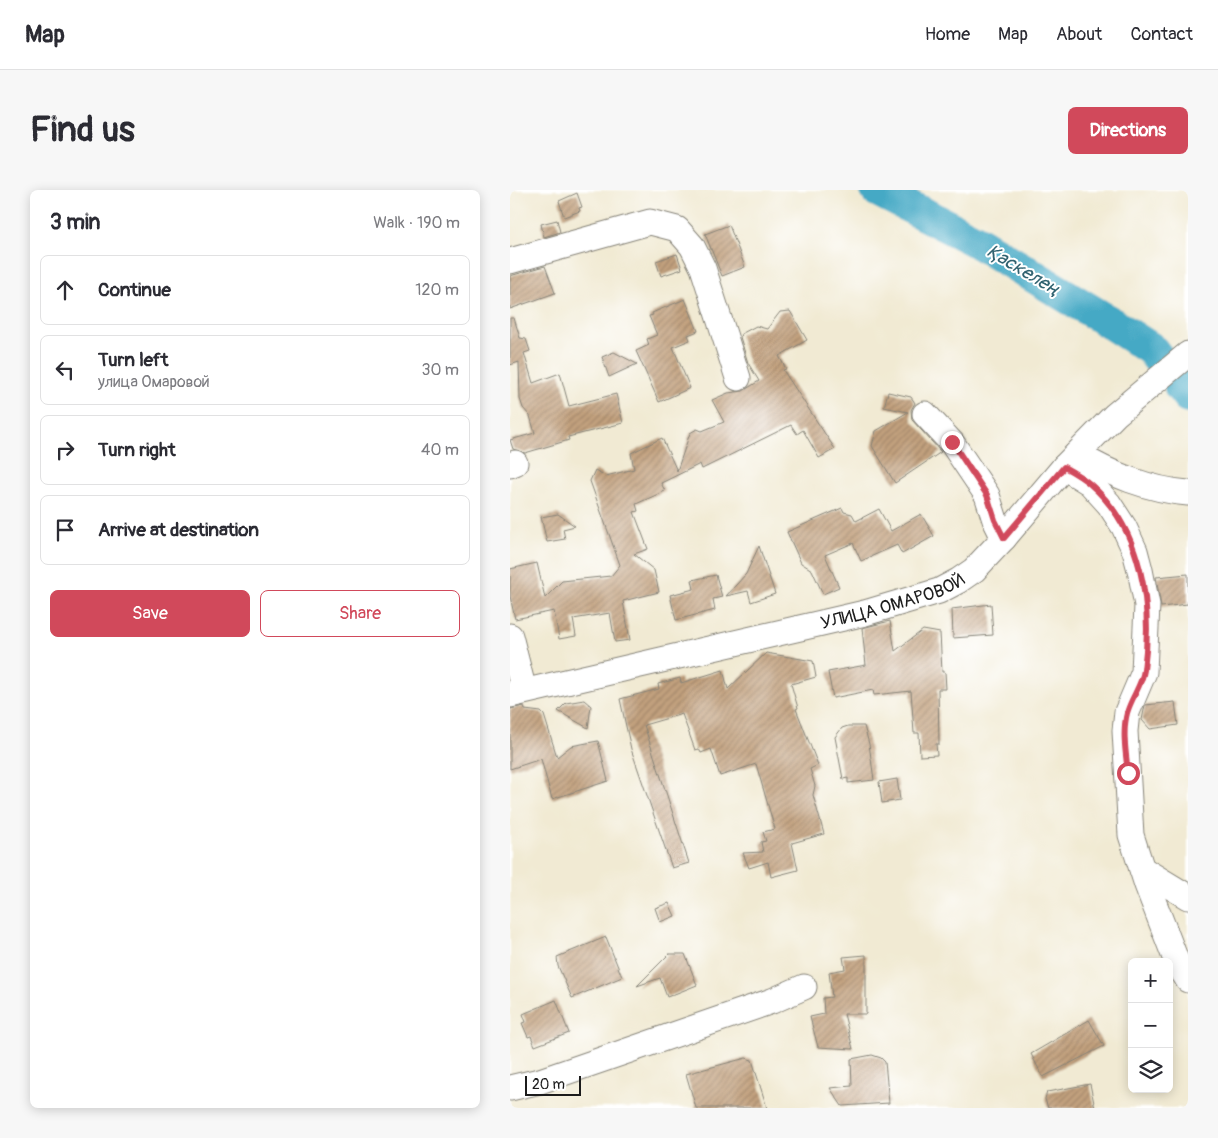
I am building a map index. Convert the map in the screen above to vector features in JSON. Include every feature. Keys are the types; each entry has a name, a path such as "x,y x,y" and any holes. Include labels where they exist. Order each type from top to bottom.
{"street":[{"path":"510,260 650,222 677,230 692,246 703,268 738,378"},
{"name":"УЛИЦА ОМАРОВОЙ","path":"517,693 848,617 939,591 974,570 1071,460 1144,388 1185,355"},
{"path":"925,414 952,442 987,495 995,520 1004,538"},
{"path":"1071,460 1095,465 1135,481 1188,493"},
{"path":"1071,460 1109,504 1124,527 1135,551 1147,605 1144,672 1127,712 1125,731 1131,835 1142,870 1176,960 1188,980"},
{"path":"510,636 517,693"},
{"path":"1142,870 1188,897"},
{"path":"510,1088 540,1081 763,1004 804,987"}],"building":[{"path":"577,193 582,207 579,208 580,211 564,217 559,201"},
{"path":"557,220 560,232 544,237 541,224"},
{"path":"729,225 745,267 722,276 705,234"},
{"path":"677,254 682,269 661,276 656,261"},
{"path":"545,266 555,293 510,309 510,276"},
{"path":"685,299 698,331 688,335 690,340 673,347 690,388 659,402 636,351 649,345 647,339 657,335 649,316"},
{"path":"790,311 807,340 779,356 786,369 783,370 835,449 819,458 803,430 797,434 791,425 702,469 700,464 661,483 665,491 636,504 638,511 634,512 648,549 634,554 654,570 659,592 623,601 630,640 615,642 610,613 573,619 576,636 559,639 554,611 515,619 510,596 510,569 537,563 545,598 562,581 611,576 620,565 590,481 595,470 606,476 634,469 631,453 662,438 677,471 690,433 697,429 702,431 724,422 712,400 728,393 743,391 759,381 748,363 740,337 741,334 756,326 767,329 780,312"},
{"path":"510,318 514,318 520,338 526,339 530,351 524,353 533,383 560,373 569,406 616,394 623,423 568,437 569,440 525,453 513,449 510,440 535,433 530,416 523,408 520,399 519,362 510,365"},
{"path":"614,352 637,364 609,377 602,357"},
{"path":"888,392 911,397 915,403 911,410 912,420 941,452 895,483 872,446 876,431 908,412 884,407"},
{"path":"842,508 844,512 852,514 856,521 879,509 891,531 921,514 934,536 902,554 897,545 861,561 853,543 825,555 839,587 823,594 812,570 801,563 787,532"},
{"path":"558,514 575,526 563,529 565,539 547,542 541,517"},
{"path":"759,546 775,594 751,602 748,591 726,596 746,574"},
{"path":"1188,574 1188,604 1161,607 1156,577"},
{"path":"716,575 722,597 713,599 715,610 676,620 670,595 694,589 692,580"},
{"path":"991,604 993,635 953,638 952,609"},
{"path":"890,621 895,651 923,630 940,633 942,672 945,672 946,689 938,689 939,744 936,744 937,755 920,756 919,733 914,733 911,691 874,695 873,690 833,698 828,672 866,665 862,628"},
{"path":"766,653 813,661 816,677 791,684 798,708 796,709 818,765 810,769 815,786 813,795 824,834 792,843 798,870 771,877 768,862 749,868 743,853 763,852 761,842 766,841 763,832 775,829 756,764 720,776 711,749 701,753 699,749 695,750 682,714 644,725 689,863 672,868 631,749 620,699 659,689 658,684 680,678 681,683 723,670 728,689"},
{"path":"584,700 591,706 588,728 558,711 566,703"},
{"path":"1175,702 1178,725 1150,729 1142,720 1145,705"},
{"path":"524,706 525,710 541,712 544,715 557,757 571,746 598,741 608,781 552,799 541,759 510,769 510,709"},
{"path":"864,726 869,744 874,780 848,783 848,778 843,779 835,737 842,728"},
{"path":"897,779 900,800 882,803 879,782"},
{"path":"669,903 675,916 660,922 655,908"},
{"path":"606,937 622,977 572,998 558,966 557,957"},
{"path":"669,954 685,954 697,985 667,997 660,978 637,986"},
{"path":"866,955 866,1014 844,1014 853,1049 818,1047 810,1017 824,1014 823,998 832,997 829,972 845,969 843,957"},
{"path":"556,1000 569,1033 535,1046 531,1036 528,1037 522,1023 526,1022 523,1014"},
{"path":"1089,1020 1104,1046 1043,1077 1031,1054"},
{"path":"872,1055 881,1058 885,1062 889,1103 842,1106 830,1088 852,1086 851,1059"},
{"path":"746,1058 752,1060 767,1108 696,1108 686,1074"},
{"path":"1090,1084 1095,1108 1048,1108 1045,1099 1047,1092"}],"waterway":[{"name":"Қаскелең","path":"877,190 976,241 1151,349 1161,362"},
{"name":"Қаскелең","path":"1181,387 1188,396"}],"route":[{"path":"952,442 987,495 995,520 1004,538 1064,467 1090,483 1109,504 1124,527 1135,551 1147,605 1144,672 1127,712 1125,731 1128,773"}]}
